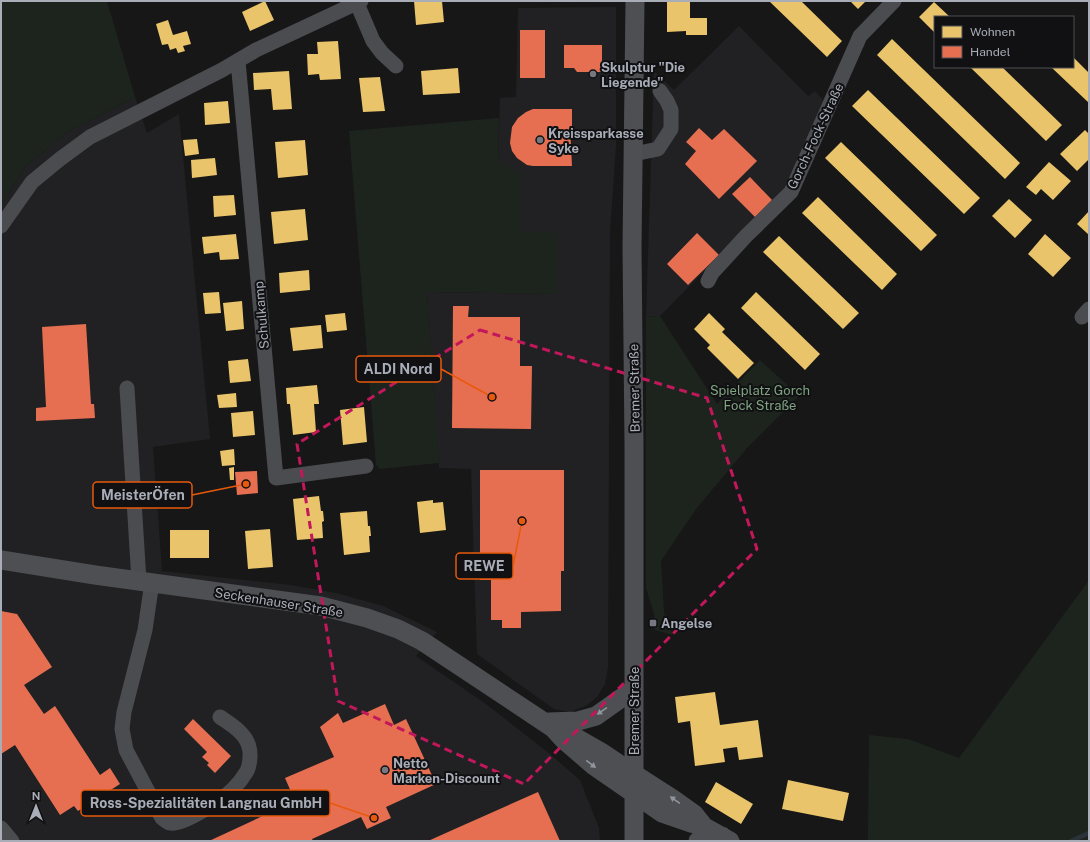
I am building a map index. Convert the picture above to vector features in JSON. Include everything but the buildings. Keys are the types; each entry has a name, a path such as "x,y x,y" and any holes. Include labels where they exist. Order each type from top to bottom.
{"main road":[{"name":"Bremer Straße","path":"634,841 634,444 632,247 635,1"},
{"name":"Seckenhauser Straße","path":"1,560 145,582 321,606 367,618 398,629 422,641 548,725 569,733 601,752 634,783 674,799 694,814 701,833"},
{"path":"548,725 578,721 596,716 634,689"},
{"path":"701,833 726,839"}],"street":[{"name":"Gorch-Fock-Straße","path":"708,281 712,273 746,236 791,192 860,36 894,1"},
{"path":"1,226 32,182 90,137 238,61 256,50 358,2 373,41 382,53 396,66"},
{"name":"Schulkamp","path":"238,61 276,478 366,466"},
{"path":"634,154 658,149 671,129 671,110 660,91"},
{"path":"126,388 145,582 145,630 124,712 122,729 126,750 162,818 170,823 180,823 193,817 216,802 234,789 247,771 250,759 250,747 245,737 220,717"},
{"path":"1,828 12,841"}],"highlighted area":[{"path":"480,330 707,398 757,549 524,784 338,701 297,444"}],"shaded area":[{"path":"616,7 616,146 610,232 608,667 605,684 597,697 586,706 570,712 554,709 477,654 471,469 439,468 427,292 557,294 520,231 498,162 500,98 516,97 518,8"},
{"path":"739,26 808,96 815,91 823,100 788,187 660,316 646,317 654,71 674,90"},
{"path":"135,97 147,133 179,114 210,439 153,447 162,571 290,585 336,593 383,606 437,632 416,656 486,704 550,754 580,780 599,828 600,841 1,841 1,206 25,167 67,132"}],"green space":[{"path":"1,1 107,1 135,97 67,132 25,167 1,206"},
{"path":"499,118 498,162 521,172 520,231 558,233 557,294 427,292 439,463 380,469 376,465 349,131"},
{"name":"Spielplatz Gorch Fock Straße","path":"660,316 717,404 760,360 799,396 747,448 696,509 661,561 664,613 673,635 655,630 654,614 646,588 646,317"},
{"path":"1089,580 1089,841 868,841 869,735 908,739 959,758"}],"waterway":[{"path":"1071,841 1089,833"}],"place":[{"name":"Skulptur \"Die Liegende\"","path":"593,74"},
{"name":"Kreissparkasse Syke","path":"540,140"},
{"name":"ALDI Nord","path":"492,397"},
{"name":"MeisterÖfen","path":"246,484"},
{"name":"REWE","path":"522,521"},
{"name":"Angelse","path":"653,623"},
{"name":"Netto Marken-Discount","path":"385,770"},
{"name":"Ross-Spezialitäten Langnau GmbH","path":"374,818"}]}
